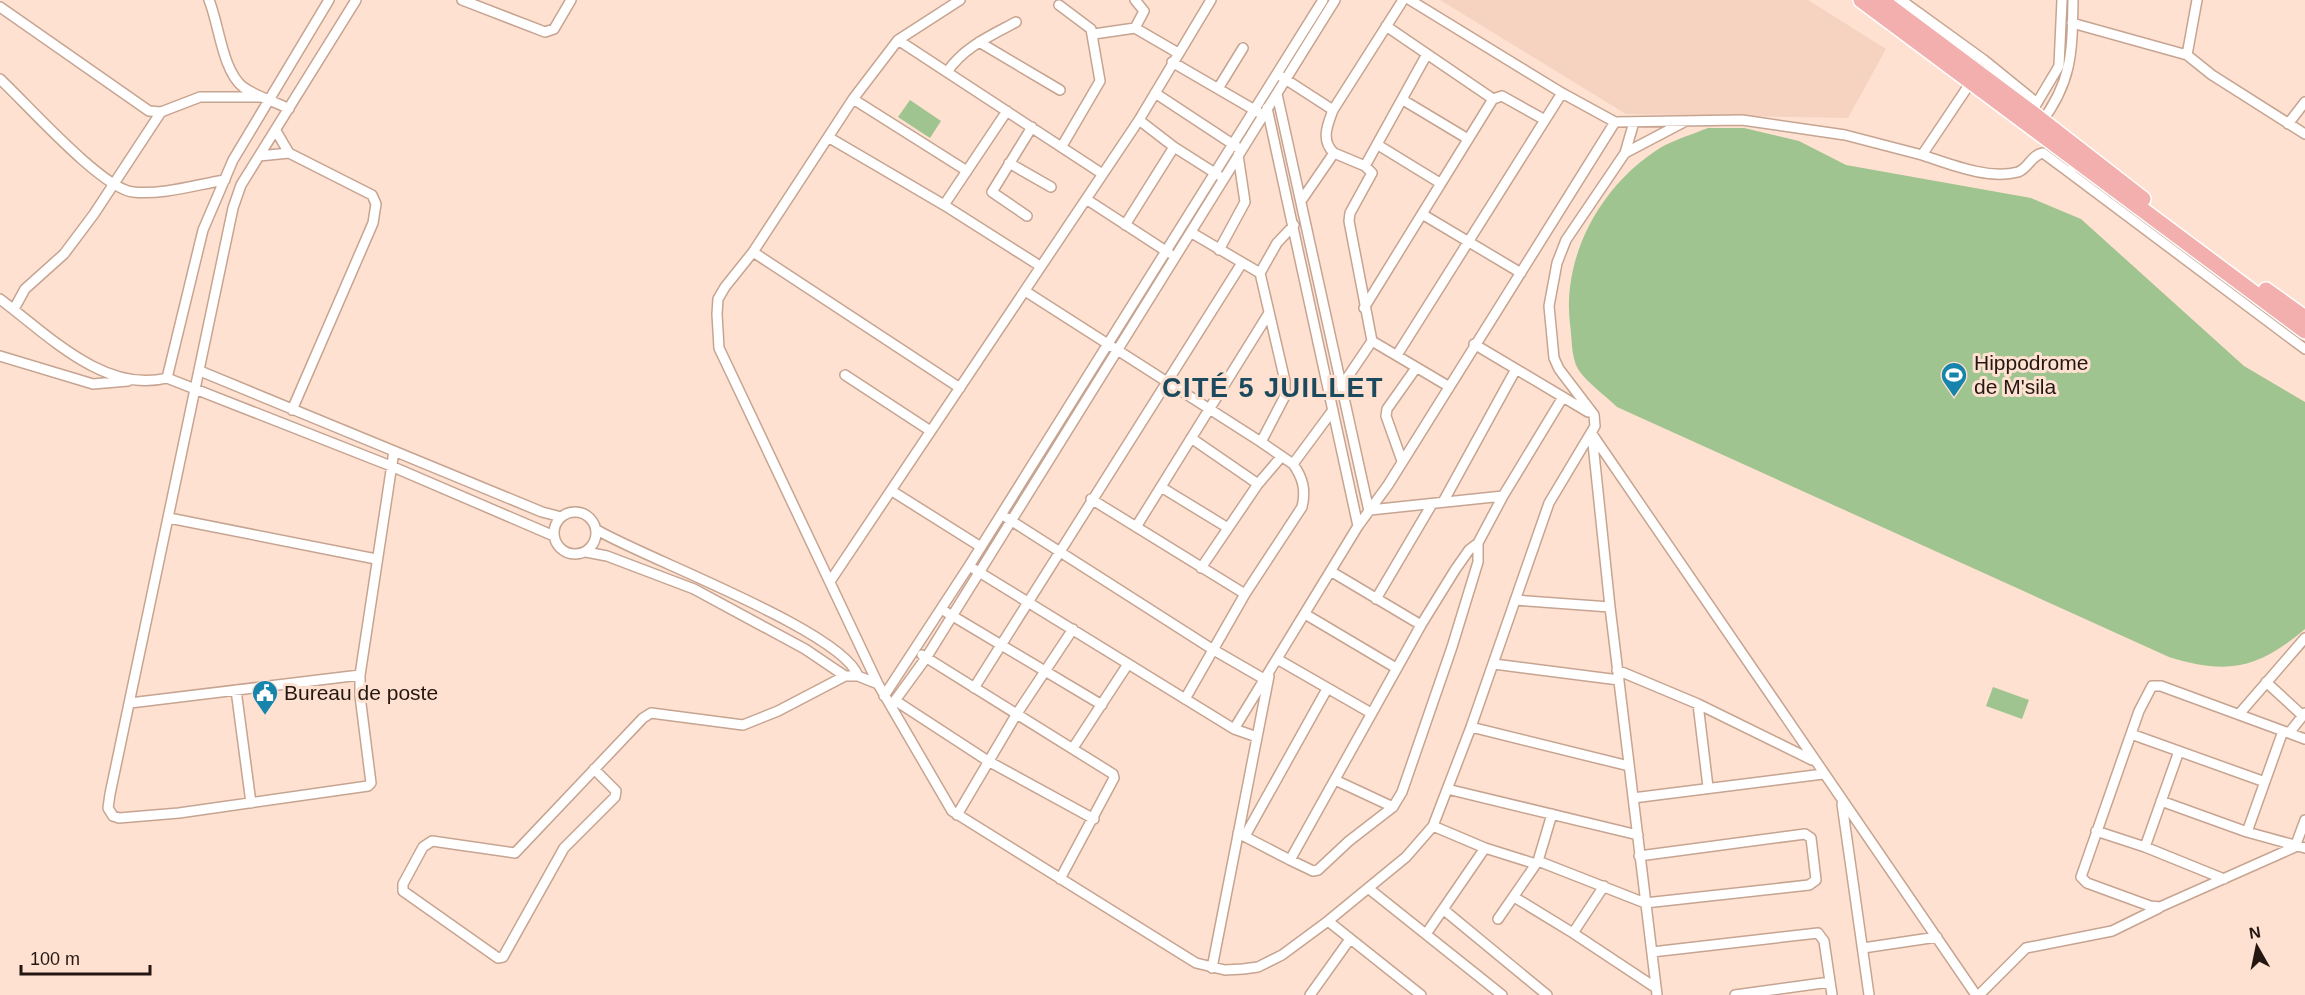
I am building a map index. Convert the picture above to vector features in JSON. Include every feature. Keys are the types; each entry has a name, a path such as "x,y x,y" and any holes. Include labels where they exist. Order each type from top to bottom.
{"main road":[{"path":"1861,0 2034,118 2305,318"},
{"path":"1881,0 1975,76"},
{"path":"2034,118 2073,167 2305,331"}],"street":[{"path":"209,0 233,72 240,85 289,110"},
{"path":"167,378 196,252 225,180 264,98 329,0"},
{"path":"356,0 259,156 232,208 109,801 108,808 112,816 119,818 179,813 362,788 371,783 360,696 360,675 394,451"},
{"path":"462,0 545,32 557,25 571,0"},
{"path":"960,0 898,40 853,99 753,252 718,299 716,327 719,348 885,696 894,704 988,761 1094,819"},
{"path":"1135,0 1144,11 1135,28"},
{"path":"831,580 892,491 929,430 1025,291 1101,173 1139,120 1211,0"},
{"path":"885,696 981,548 1005,518 1057,443 1192,233 1224,179 1237,150 1282,77 1323,0"},
{"path":"1262,111 1277,94 1282,77 1335,0"},
{"path":"1403,0 1333,110 1326,129 1327,144 1334,153 1365,166 1370,170 1372,178 1350,213 1349,221 1372,340 1448,386"},
{"path":"1410,0 1562,93 1616,122 1742,120 1797,126 1845,135 1961,167 2003,174 2020,171 2036,155 2043,153 2073,167 2305,349"},
{"path":"1901,0 1984,60 2034,118"},
{"path":"2034,118 2059,66 2062,0"},
{"path":"2034,118 2068,74 2071,62 2073,0"},
{"path":"2187,55 2197,0"},
{"path":"1059,5 1086,22 1094,34 1101,74 1098,88 1062,146"},
{"path":"0,8 144,109 161,112 200,97 264,98"},
{"path":"947,72 957,57 1016,22"},
{"path":"2072,23 2187,55 2212,75 2305,135"},
{"path":"1386,26 1493,99"},
{"path":"1094,34 1135,28 1178,53"},
{"path":"898,40 1101,173"},
{"path":"979,42 1060,90"},
{"path":"1219,87 1243,48"},
{"path":"1365,166 1427,54"},
{"path":"1172,62 1262,111 1293,220 1359,526"},
{"path":"1922,155 1975,76"},
{"path":"1282,77 1333,110"},
{"path":"0,79 113,184 134,192 156,192 225,180"},
{"path":"1155,93 1237,150 1245,202 1220,250"},
{"path":"1397,355 1562,93"},
{"path":"1277,94 1343,384 1369,511"},
{"path":"1364,308 1493,99 1502,96 1545,120"},
{"path":"853,99 967,171"},
{"path":"1403,100 1468,139"},
{"path":"2288,124 2305,102"},
{"path":"944,205 1007,111"},
{"path":"14,309 25,289 64,254 161,112"},
{"path":"1139,120 1174,147 1224,179"},
{"path":"1625,153 1686,121"},
{"path":"1234,729 1359,526 1616,122"},
{"path":"894,704 949,807 957,815 1196,963 1225,970 1258,967 1282,955 1328,921 1406,856 1433,826 1494,664 1549,503 1592,434 1595,426 1594,415 1559,369 1550,331 1549,306 1557,263 1566,240 1625,153 1634,122"},
{"path":"1027,216 993,195 993,189 1032,127"},
{"path":"276,131 288,153"},
{"path":"828,137 944,205 1040,266"},
{"path":"1378,145 1440,183"},
{"path":"1125,225 1174,147"},
{"path":"894,704 926,658 978,572 1049,438 1106,344 1214,173 1237,150"},
{"path":"259,156 288,153 372,195 376,204 373,223 292,410"},
{"path":"1301,201 1334,153"},
{"path":"1009,163 1051,187"},
{"path":"1086,199 1176,258"},
{"path":"1261,442 1285,396 1285,381 1260,273 1293,220 1303,213"},
{"path":"1422,214 1521,273"},
{"path":"1192,233 1260,273"},
{"path":"753,252 960,388"},
{"path":"974,688 1091,499 1168,382 1242,263"},
{"path":"1025,291 1293,464 1303,485 1305,496 1302,507 1245,594 1185,699"},
{"path":"0,299 82,362 128,381"},
{"path":"1136,527 1269,313"},
{"path":"1343,384 1372,340"},
{"path":"1474,344 1594,415"},
{"path":"0,356 93,384 147,382 167,378 391,466 554,536"},
{"path":"1402,461 1386,416 1387,409 1416,368"},
{"path":"1443,502 1516,369"},
{"path":"200,371 542,512 561,517"},
{"path":"845,375 929,430"},
{"path":"1290,860 1396,668 1455,570 1469,550 1478,543 1503,496 1563,397"},
{"path":"1293,464 1332,406 1346,398"},
{"path":"1592,434 1617,670 1657,991"},
{"path":"1592,434 1814,761 1977,995 2026,948 2112,931 2223,879 2300,848"},
{"path":"1049,438 1057,443"},
{"path":"1191,438 1258,484"},
{"path":"1201,568 1258,484 1281,457"},
{"path":"1161,487 1228,528"},
{"path":"892,491 981,548"},
{"path":"1369,511 1503,496"},
{"path":"1091,499 1245,594"},
{"path":"1376,599 1432,504"},
{"path":"586,552 596,540 597,530 593,520 575,511 561,517 555,526 554,536 558,545 566,552 576,554 586,552 607,556 694,589 796,644 845,676"},
{"path":"169,518 376,559"},
{"path":"1005,518 1212,650 1264,679"},
{"path":"597,530 614,540 700,576 779,617 835,651 855,666 858,676"},
{"path":"1241,834 1316,871 1349,841 1393,807 1402,792 1452,647 1478,562 1478,543"},
{"path":"969,566 1234,729 1257,737"},
{"path":"1332,572 1421,626"},
{"path":"1515,600 1610,607"},
{"path":"942,609 1102,705"},
{"path":"1305,614 1396,668"},
{"path":"957,815 1016,715 1072,629"},
{"path":"2240,713 2305,638"},
{"path":"915,651 1114,775 1094,819 1060,879"},
{"path":"1277,659 1371,713"},
{"path":"1073,748 1128,664"},
{"path":"1494,664 1619,680"},
{"path":"1212,968 1241,834 1270,670"},
{"path":"1617,670 1698,704 1814,761"},
{"path":"130,703 360,675"},
{"path":"594,770 616,791 615,797 564,848 503,957 498,958 403,891 403,884 423,847 432,841 515,853 643,718 651,713 743,725 778,711 845,676 858,676 878,684"},
{"path":"2247,832 2286,732 2304,715 2266,682"},
{"path":"2160,907 2150,906 2083,881 2080,873 2149,688 2156,685 2240,713 2305,739"},
{"path":"1241,834 1327,689"},
{"path":"236,690 251,803"},
{"path":"1698,704 1708,788"},
{"path":"1471,727 1629,766"},
{"path":"2131,735 2265,782"},
{"path":"2145,847 2179,751"},
{"path":"1633,798 1823,774"},
{"path":"1335,780 1393,807"},
{"path":"1447,789 1638,836"},
{"path":"1841,800 1869,995"},
{"path":"2161,801 2247,832 2300,848"},
{"path":"1498,919 1537,863 1552,814"},
{"path":"2300,848 2305,820"},
{"path":"1433,826 1485,848 1604,886 1645,903 1813,884 1816,879 1811,838 1805,834 1639,856"},
{"path":"2096,831 2145,847 2223,879"},
{"path":"1426,934 1485,848"},
{"path":"1573,933 1604,886"},
{"path":"1368,888 1502,995"},
{"path":"1514,897 1573,933 1657,991"},
{"path":"1444,910 1547,995"},
{"path":"1328,921 1421,995"},
{"path":"1652,952 1818,933 1824,941 1832,995"},
{"path":"1863,948 1937,937"},
{"path":"1310,995 1350,939"},
{"path":"1735,995 1830,982"}],"shaded area":[{"path":"1440,0 1808,0 1886,49 1848,118 1626,114"}],"green space":[{"path":"910,100 941,121 930,138 898,117"},
{"name":"Hippodrome de M'sila","path":"1708,128 1744,128 1799,141 1846,165 2031,198 2081,219 2244,366 2305,402 2305,629 2272,653 2241,665 2208,666 2169,657 1617,407 1586,379 1574,359 1569,299 1572,274 1579,250 1588,227 1601,205 1634,167 1666,145"},
{"path":"1993,687 2029,700 2022,719 1986,706"}],"place":[{"name":"Hippodrome de M'sila","path":"1954,398"},
{"name":"Bureau de poste","path":"265,716"}],"district":[{"name":"CITÉ 5 JUILLET","path":"1273,388"}]}
